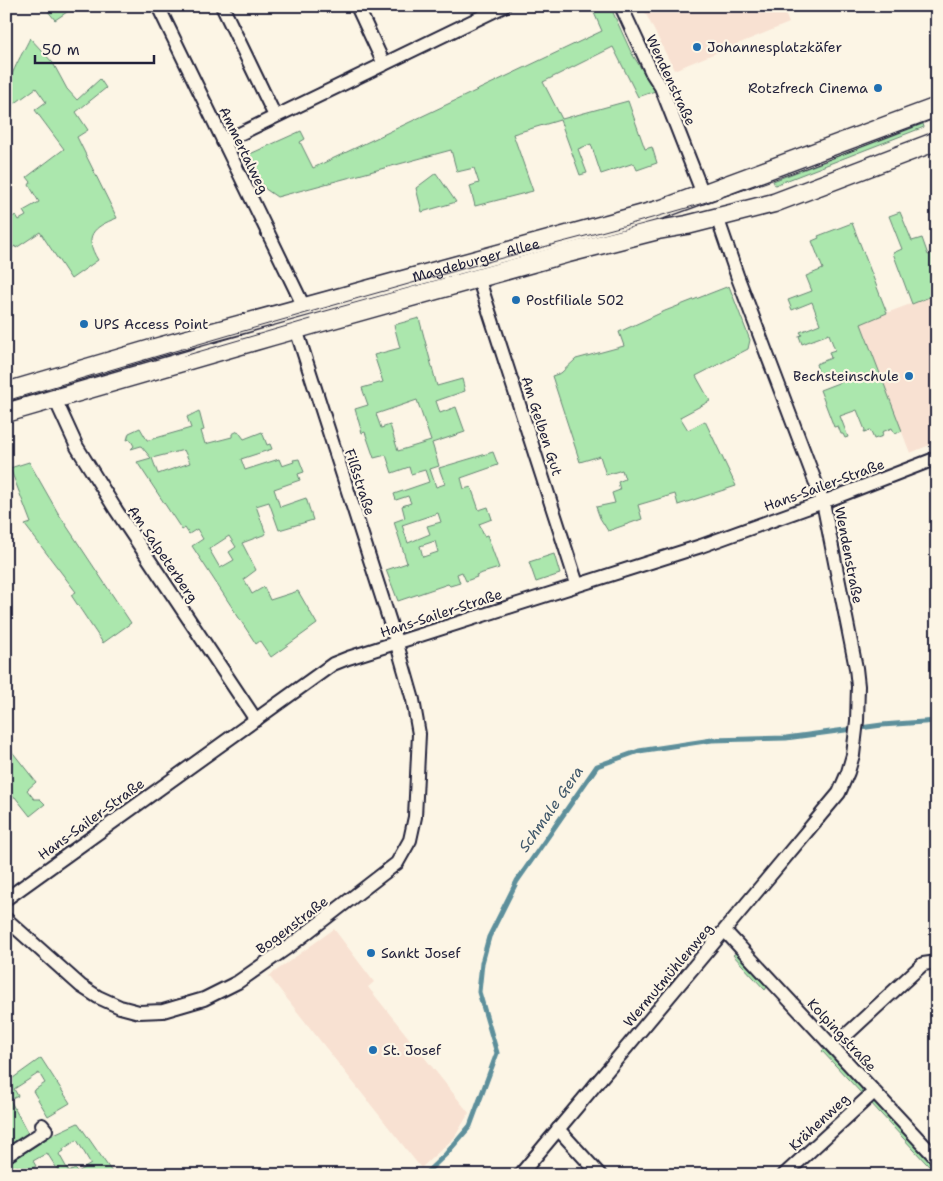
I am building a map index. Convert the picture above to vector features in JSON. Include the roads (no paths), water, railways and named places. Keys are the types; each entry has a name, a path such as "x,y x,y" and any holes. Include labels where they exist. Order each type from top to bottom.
{"main road":[{"name":"Magdeburger Allee","path":"6,392 155,348 662,209 937,107"},
{"name":"Magdeburger Allee","path":"6,413 478,277 649,232 687,225 774,203 937,141"}],"street":[{"name":"Ammertalweg","path":"158,6 304,307"},
{"path":"222,6 275,116"},
{"path":"357,6 384,64"},
{"name":"Wendenstraße","path":"621,6 652,73 661,88 703,194"},
{"path":"223,142 499,7"},
{"name":"Wendenstraße","path":"716,217 823,502 858,686 855,740 848,772 839,793"},
{"name":"Am Gelben Gut","path":"478,277 577,584"},
{"name":"Filßstraße","path":"296,329 397,644"},
{"name":"Am Salpeterberg","path":"55,399 77,447 116,510 256,720"},
{"name":"Hans-Sailer-Straße","path":"6,899 333,664 700,546 823,502 937,458"},
{"name":"Bogenstraße","path":"6,919 81,986 98,997 120,1007 139,1012 163,1011 204,999 238,982 268,962 397,863 410,840 415,816 419,734 413,700 397,644"},
{"name":"Wermutmühlenweg","path":"520,1175 839,793"},
{"name":"Kolpingstraße","path":"725,931 937,1158"},
{"name":"Kolpingstraße","path":"844,1037 923,964 937,962"},
{"name":"Krähenweg","path":"784,1175 874,1092"},
{"path":"6,1156 46,1130 42,1126"},
{"path":"558,1129 600,1175"}],"waterway":[{"name":"Schmale Gera","path":"424,1175 446,1154 470,1126 497,1053 479,992 482,963 489,937 517,881 597,766 639,751 712,740 786,738 882,725 937,721"}],"tram line":[{"path":"6,401 358,298 686,208 800,170 937,118"},
{"path":"184,356 311,319"}],"place":[{"name":"Johannesplatzkäfer","path":"697,47"},
{"name":"Rotzfrech Cinema","path":"878,88"},
{"name":"Postfiliale 502","path":"516,300"},
{"name":"UPS Access Point","path":"84,324"},
{"name":"Bechsteinschule","path":"909,376"},
{"name":"Sankt Josef","path":"371,953"},
{"name":"St. Josef","path":"373,1050"}]}
